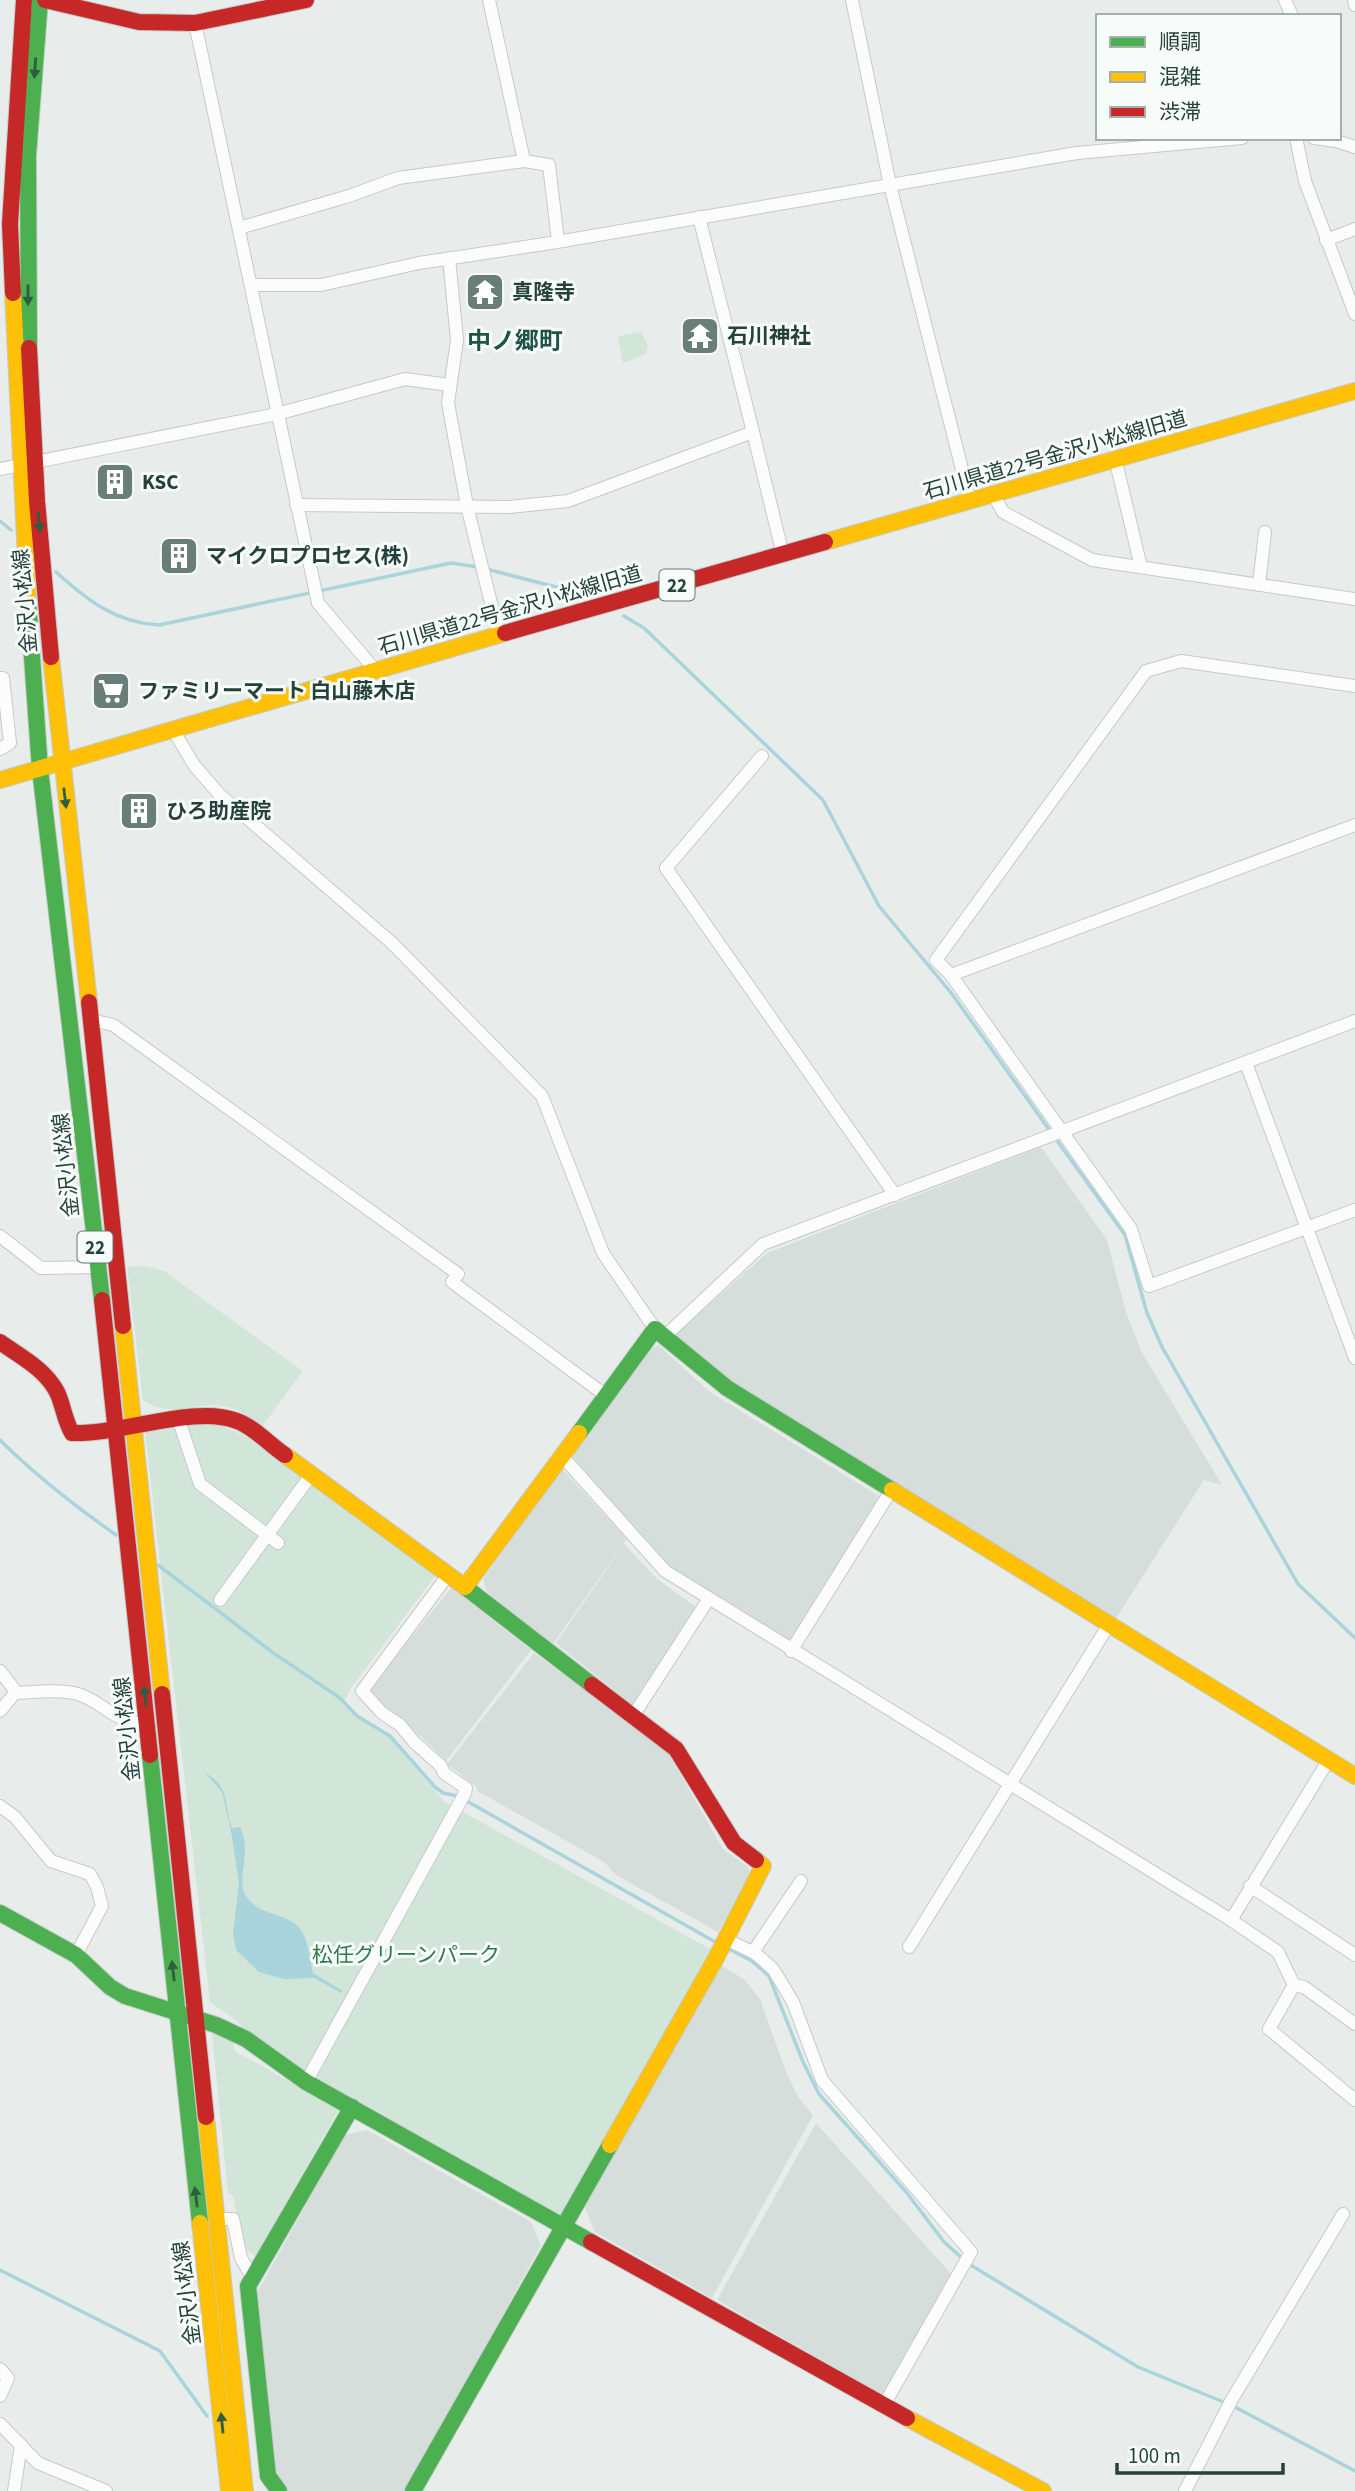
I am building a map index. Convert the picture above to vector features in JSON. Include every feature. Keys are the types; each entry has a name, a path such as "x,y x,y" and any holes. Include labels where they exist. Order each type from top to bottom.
{"main road":[{"name":"金沢小松線","path":"24,0 16,90 10,224 27,464 40,769 80,1100 229,2491"},
{"name":"金沢小松線","path":"40,0 28,169 27,464 91,1020 245,2491"},
{"path":"46,0 139,22 195,23 306,0"},
{"name":"石川県道22号金沢小松線旧道","path":"0,780 172,728 1355,391"},
{"path":"465,1587 563,1457 605,1395 660,1333 727,1388 1108,1626 1355,1776"},
{"path":"0,1342 43,1372 58,1394 61,1414 72,1433 94,1434 208,1415 238,1421 465,1587 676,1749 734,1843 763,1866 723,1944 413,2491"},
{"path":"0,1913 76,1955 110,1987 125,1996 216,2025 246,2039 306,2082 1043,2491"},
{"path":"279,2491 268,2476 248,2286 352,2108"}],"street":[{"path":"489,0 524,161"},
{"path":"852,0 890,185 970,501"},
{"path":"1354,0 1355,5"},
{"path":"195,23 318,603 375,670"},
{"path":"251,285 321,285 449,258 1077,153 1220,140"},
{"path":"1296,140 1305,181 1355,314"},
{"path":"1329,140 1355,147"},
{"path":"239,228 349,196 398,178 524,161 549,165 558,241"},
{"path":"699,216 783,555"},
{"path":"1326,240 1355,229"},
{"path":"449,258 457,340 448,402 467,506 499,635"},
{"path":"0,469 277,414 405,379 449,385"},
{"path":"296,505 509,507 568,501 753,432"},
{"path":"1115,458 1141,567"},
{"path":"993,494 1003,512 1092,560 1355,599"},
{"path":"1259,584 1265,532"},
{"path":"1355,685 1181,661 1146,671 936,960 951,975 1065,1132 1131,1229 1149,1286 1355,1210"},
{"path":"0,678 3,678 8,702 10,743 0,749"},
{"path":"172,728 194,765 219,794 392,943 542,1096 603,1253 660,1333 763,1244 1355,1021"},
{"path":"762,755 666,867 895,1195"},
{"path":"951,975 1354,828"},
{"path":"91,1020 113,1025 458,1274 452,1282 605,1395"},
{"path":"1246,1063 1355,1358"},
{"path":"0,1236 41,1268 97,1267"},
{"path":"179,1421 200,1484 273,1539"},
{"path":"563,1457 665,1571 708,1600 1231,1920 1278,1952 1294,1985"},
{"path":"220,1600 273,1539 311,1475"},
{"path":"791,1651 892,1489"},
{"path":"306,2082 466,1788 444,1773 441,1766 414,1742 400,1725 383,1713 362,1691 448,1575"},
{"path":"633,1716 708,1600"},
{"path":"909,1947 1108,1626"},
{"path":"0,1671 16,1692 79,1695 131,1724 148,1723"},
{"path":"0,1711 16,1692"},
{"path":"1231,1920 1328,1761"},
{"path":"0,1806 15,1817 51,1861 90,1874 97,1887 102,1906 76,1955"},
{"path":"753,1952 801,1881"},
{"path":"1250,1886 1355,1955"},
{"path":"723,1944 753,1952 785,1984 822,2080 946,2227 971,2252 884,2405"},
{"path":"1294,1985 1304,1987 1355,2025"},
{"path":"1294,1985 1269,2029 1355,2100"},
{"path":"1185,2491 1231,2401 1343,2214"},
{"path":"216,2220 233,2219 241,2258 252,2277"},
{"path":"0,2369 8,2378 0,2396"},
{"path":"0,2424 38,2463 106,2491"},
{"path":"13,2491 21,2445"}],"shaded area":[{"path":"1041,1147 1107,1240 1126,1312 1141,1351 1222,1485 1204,1480 1115,1620 718,1375 676,1334 767,1253"},
{"path":"658,1345 710,1392 879,1496 793,1641 787,1642 667,1565 572,1456 649,1350"},
{"path":"562,1469 627,1539 553,1644 487,1592 483,1579"},
{"path":"624,1544 657,1579 696,1607 636,1707 556,1643"},
{"path":"451,1588 531,1650 446,1761 411,1727 372,1697 371,1687"},
{"path":"534,1653 668,1753 723,1849 747,1866 752,1875 718,1932 616,1875 604,1862 477,1791 477,1787 447,1764"},
{"path":"722,1966 744,1979 760,1999 786,2072 798,2097 813,2115 712,2298 595,2232 583,2203"},
{"path":"816,2123 952,2275 884,2396 717,2300"},
{"path":"367,2130 531,2222 541,2245 406,2491 288,2491 274,2471 256,2295 344,2135"}],"green space":[{"path":"641,332 648,345 646,354 623,363 618,336"},
{"path":"145,1266 164,1271 303,1371 261,1428 244,1414 229,1407 212,1405 163,1409 143,1400 127,1267"},
{"name":"松任グリーンパーク","path":"212,1422 245,1436 436,1575 351,1688 343,1705 386,1732 445,1802 712,1950 564,2216 324,2085 256,2043 236,2020 210,2002 145,1432"},
{"path":"211,2024 233,2042 235,2051 339,2109 256,2256 244,2248 233,2196 228,2193"}],"water":[{"path":"204,1772 223,1790 232,1828 240,1827 244,1837 242,1882 246,1896 258,1908 289,1920 301,1930 306,1940 313,1973 343,1991 341,1993 314,1978 284,1979 259,1972 236,1950 233,1933 239,1883 231,1831 222,1792"}],"waterway":[{"path":"0,521 11,530"},
{"path":"56,572 91,601 116,615 159,625 451,563 478,567"},
{"path":"486,569 560,588 577,597"},
{"path":"624,616 644,628 823,800 879,906 952,994 1048,1128"},
{"path":"1058,1142 1125,1235 1147,1313 1162,1347 1298,1584 1355,1638"},
{"path":"0,1440 56,1490 116,1535"},
{"path":"158,1565 272,1652 340,1698 357,1716 390,1736 435,1787 443,1793 458,1796"},
{"path":"465,1800 717,1943"},
{"path":"727,1948 752,1961 769,1976 803,2062 819,2094 907,2193 944,2242 963,2259"},
{"path":"969,2264 1138,2367 1226,2403"},
{"path":"0,2270 160,2351 207,2416"},
{"path":"1233,2406 1355,2471"}],"traffic: fast":[{"path":"29,348 28,156 40,0"},
{"path":"28,601 40,769 102,1300"},
{"path":"579,1433 655,1329 727,1388 892,1490"},
{"path":"465,1587 592,1685"},
{"path":"150,1755 200,2223"},
{"path":"0,1913 76,1955 110,1987 125,1996 216,2025 246,2039 306,2082 591,2242"},
{"path":"279,2491 268,2476 248,2286 352,2107"},
{"path":"413,2491 610,2145"}],"traffic: slow":[{"path":"13,293 28,601"},
{"path":"825,542 1355,391"},
{"path":"0,780 505,633"},
{"path":"51,657 89,1002"},
{"path":"123,1326 162,1694"},
{"path":"285,1455 465,1587 579,1433"},
{"path":"892,1490 1355,1776"},
{"path":"610,2145 715,1960 763,1866 756,1860"},
{"path":"206,2117 245,2491"},
{"path":"200,2223 229,2491"},
{"path":"907,2418 1043,2491"}],"traffic: jam":[{"path":"13,293 10,224 24,0"},
{"path":"45,0 139,22 195,23 306,0"},
{"path":"29,348 37,501 51,657"},
{"path":"505,633 825,542"},
{"path":"89,1002 123,1326"},
{"path":"102,1300 150,1755"},
{"path":"0,1342 32,1364 52,1384 72,1433 113,1430 179,1418 220,1417 243,1424 285,1455"},
{"path":"592,1685 676,1749 734,1843 756,1860"},
{"path":"162,1694 206,2117"},
{"path":"591,2242 907,2418"}],"place":[{"name":"真隆寺","path":"485,292"},
{"name":"石川神社","path":"700,336"},
{"name":"KSC","path":"115,482"},
{"name":"マイクロプロセス(株)","path":"179,556"},
{"name":"ファミリーマート 白山藤木店","path":"111,691"},
{"name":"ひろ助産院","path":"139,811"}],"district":[{"name":"中ノ郷町","path":"515,341"}]}
